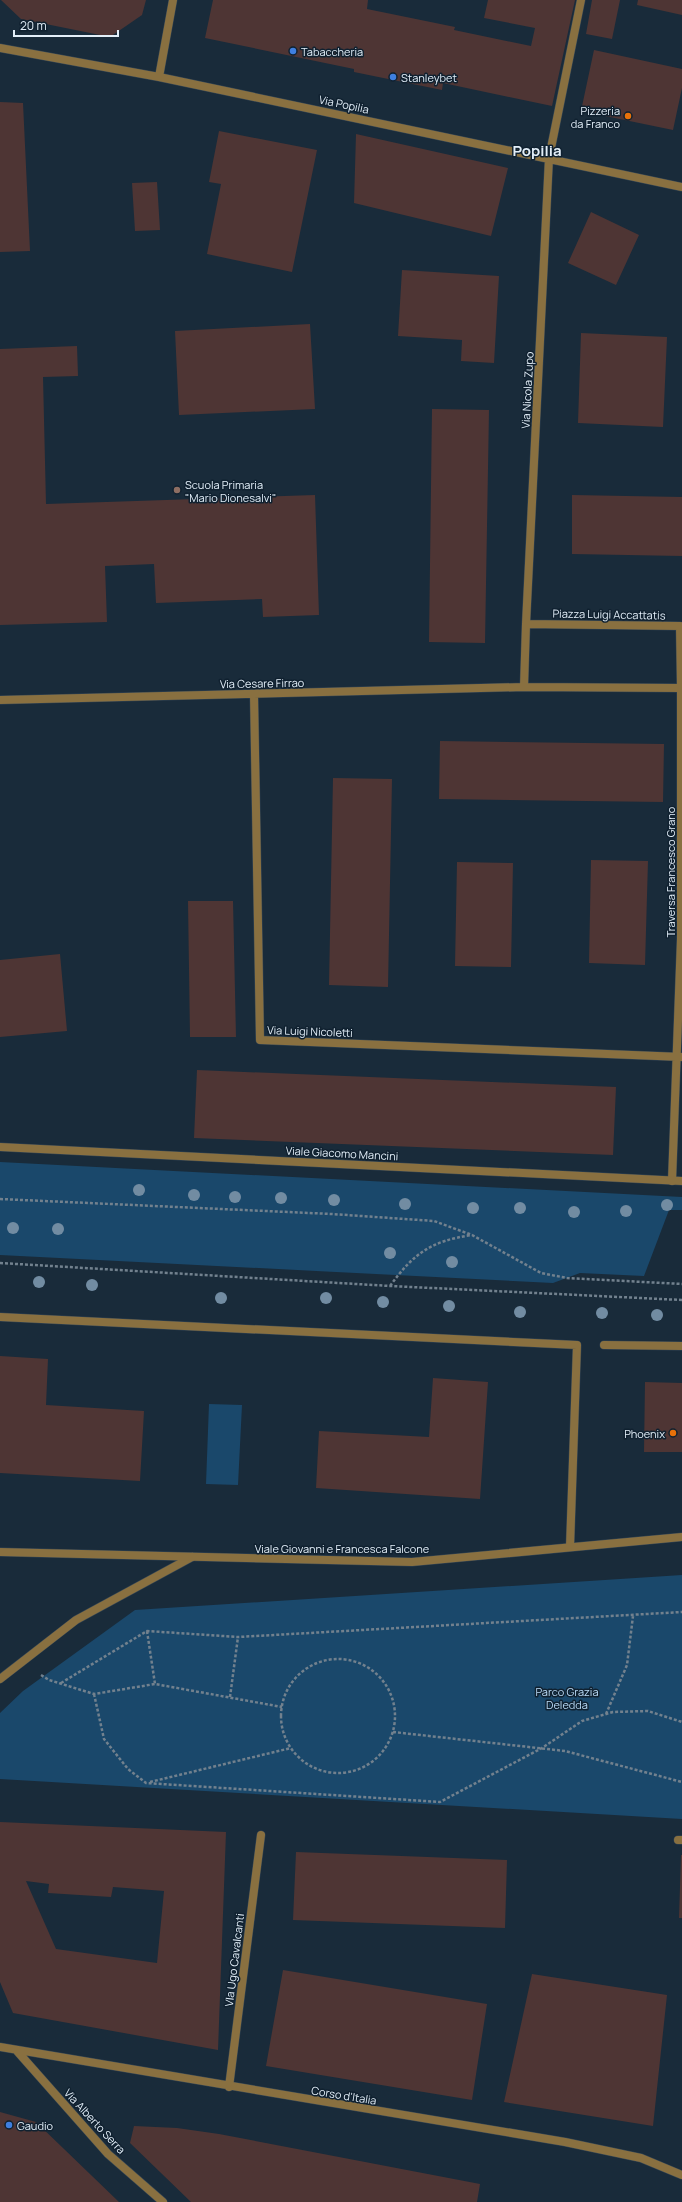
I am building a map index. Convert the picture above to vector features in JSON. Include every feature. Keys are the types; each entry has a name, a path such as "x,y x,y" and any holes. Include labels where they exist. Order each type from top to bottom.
{"street":[{"path":"159,77 173,0"},
{"name":"Via Nicola Zupo","path":"526,624 549,158 581,0"},
{"name":"Via Popilia","path":"0,48 159,77 682,187"},
{"path":"526,624 524,687 681,688"},
{"name":"Piazza Luigi Accattatis","path":"526,624 681,626 681,688"},
{"name":"Via Cesare Firrao","path":"0,700 524,687"},
{"name":"Traversa Francesco Grano","path":"672,1180 680,1056 681,688"},
{"name":"Via Luigi Nicoletti","path":"254,694 260,1040 680,1056"},
{"name":"Viale Giacomo Mancini","path":"0,1147 682,1181"},
{"path":"0,1317 577,1345 570,1547"},
{"path":"604,1345 682,1346"},
{"name":"Viale Giovanni e Francesca Falcone","path":"0,1552 412,1562 682,1537"},
{"path":"0,1679 76,1620 192,1557"},
{"name":"VIa Ugo Cavalcanti","path":"229,2087 261,1835"},
{"name":"Corso d'Italia","path":"0,2047 229,2087 565,2142 641,2158 682,2175"},
{"name":"Via Alberto Serra","path":"17,2051 108,2154 162,2202"}],"path":[{"path":"0,1199 434,1220 472,1235 541,1273 567,1278 682,1284"},
{"path":"390,1286 405,1265 420,1252 448,1239 472,1235"},
{"path":"0,1263 390,1286 682,1300"},
{"path":"61,1683 147,1631 238,1637 633,1616 682,1612"},
{"path":"606,1714 627,1665 633,1616"},
{"path":"147,1631 155,1684"},
{"path":"230,1697 238,1637"},
{"path":"330,1659 358,1662 376,1673 390,1690 396,1718 393,1732 386,1746 376,1759 362,1768 347,1772 332,1773 316,1768 302,1760 291,1748 281,1721 282,1707 286,1693 293,1680 304,1670 316,1663 330,1659"},
{"path":"20,1663 49,1680 94,1694 155,1684 282,1707"},
{"path":"94,1694 104,1740 128,1769 146,1783 440,1802 542,1748 582,1721 606,1714 648,1712 682,1722"},
{"path":"393,1732 565,1751 682,1782"},
{"path":"146,1783 291,1748"}],"green space":[{"path":"0,1162 682,1197 682,1210 669,1210 644,1276 580,1273 553,1283 0,1255"},
{"path":"209,1404 242,1405 238,1485 206,1484"},
{"name":"Parco Grazia Deledda","path":"682,1575 682,1819 0,1779 0,1713 23,1691 135,1610"}],"building":[{"path":"1,0 146,0 142,15 110,37 21,19"},
{"path":"213,0 368,0 367,9 455,27 454,30 531,46 535,28 484,18 488,0 575,0 552,106 443,83 442,90 354,72 354,69 205,38"},
{"path":"592,0 620,0 612,39 586,34"},
{"path":"638,0 682,0 682,15 637,5"},
{"path":"594,50 682,69 682,88 673,130 581,111"},
{"path":"0,102 23,103 30,251 0,252"},
{"path":"219,131 317,150 292,272 207,254 221,184 209,182"},
{"path":"356,134 508,168 491,236 354,203"},
{"path":"157,182 160,230 135,231 132,183"},
{"path":"591,212 639,235 616,285 568,263"},
{"path":"402,270 499,276 494,363 461,361 462,340 398,336"},
{"path":"310,324 315,409 179,415 175,331"},
{"path":"581,333 667,337 663,427 578,423"},
{"path":"77,346 78,376 43,377 46,504 315,495 319,615 263,617 262,599 156,603 154,564 105,566 107,622 0,625 0,349"},
{"path":"432,409 489,410 485,643 429,642"},
{"path":"572,495 682,497 682,556 572,554"},
{"path":"440,741 664,744 663,802 439,799"},
{"path":"333,778 392,779 388,987 329,985"},
{"path":"591,860 648,861 645,965 589,963"},
{"path":"457,862 513,863 511,967 455,966"},
{"path":"188,901 233,901 236,1037 190,1037"},
{"path":"60,954 67,1031 0,1037 0,960"},
{"path":"197,1070 616,1087 613,1155 194,1138"},
{"path":"0,1356 48,1359 46,1405 144,1411 140,1481 0,1473"},
{"path":"433,1378 488,1382 480,1499 316,1488 319,1431 429,1437"},
{"path":"645,1382 682,1383 682,1452 644,1452"},
{"path":"0,1822 226,1832 218,2050 13,2013 0,1982","holes":["26,1881 49,1884 48,1893 111,1897 113,1887 164,1891 157,1963 56,1949"]},
{"path":"296,1852 507,1860 505,1928 293,1920"},
{"path":"681,1855 682,1918 679,1918"},
{"path":"283,1970 487,2004 472,2100 266,2066"},
{"path":"532,1974 667,1995 653,2126 504,2102"},
{"path":"0,2112 36,2122 119,2202 0,2202"},
{"path":"134,2126 177,2128 219,2134 480,2184 477,2202 191,2202 130,2143"}],"place":[{"name":"Tabaccheria","path":"293,51"},
{"name":"Stanleybet","path":"393,77"},
{"name":"Pizzeria da Franco","path":"628,116"},
{"name":"Scuola Primaria \"Mario Dionesalvi\"","path":"177,490"},
{"name":"Phoenix","path":"673,1433"},
{"name":"Gaudio","path":"9,2125"}],"district":[{"name":"Popilia","path":"537,150"}]}
